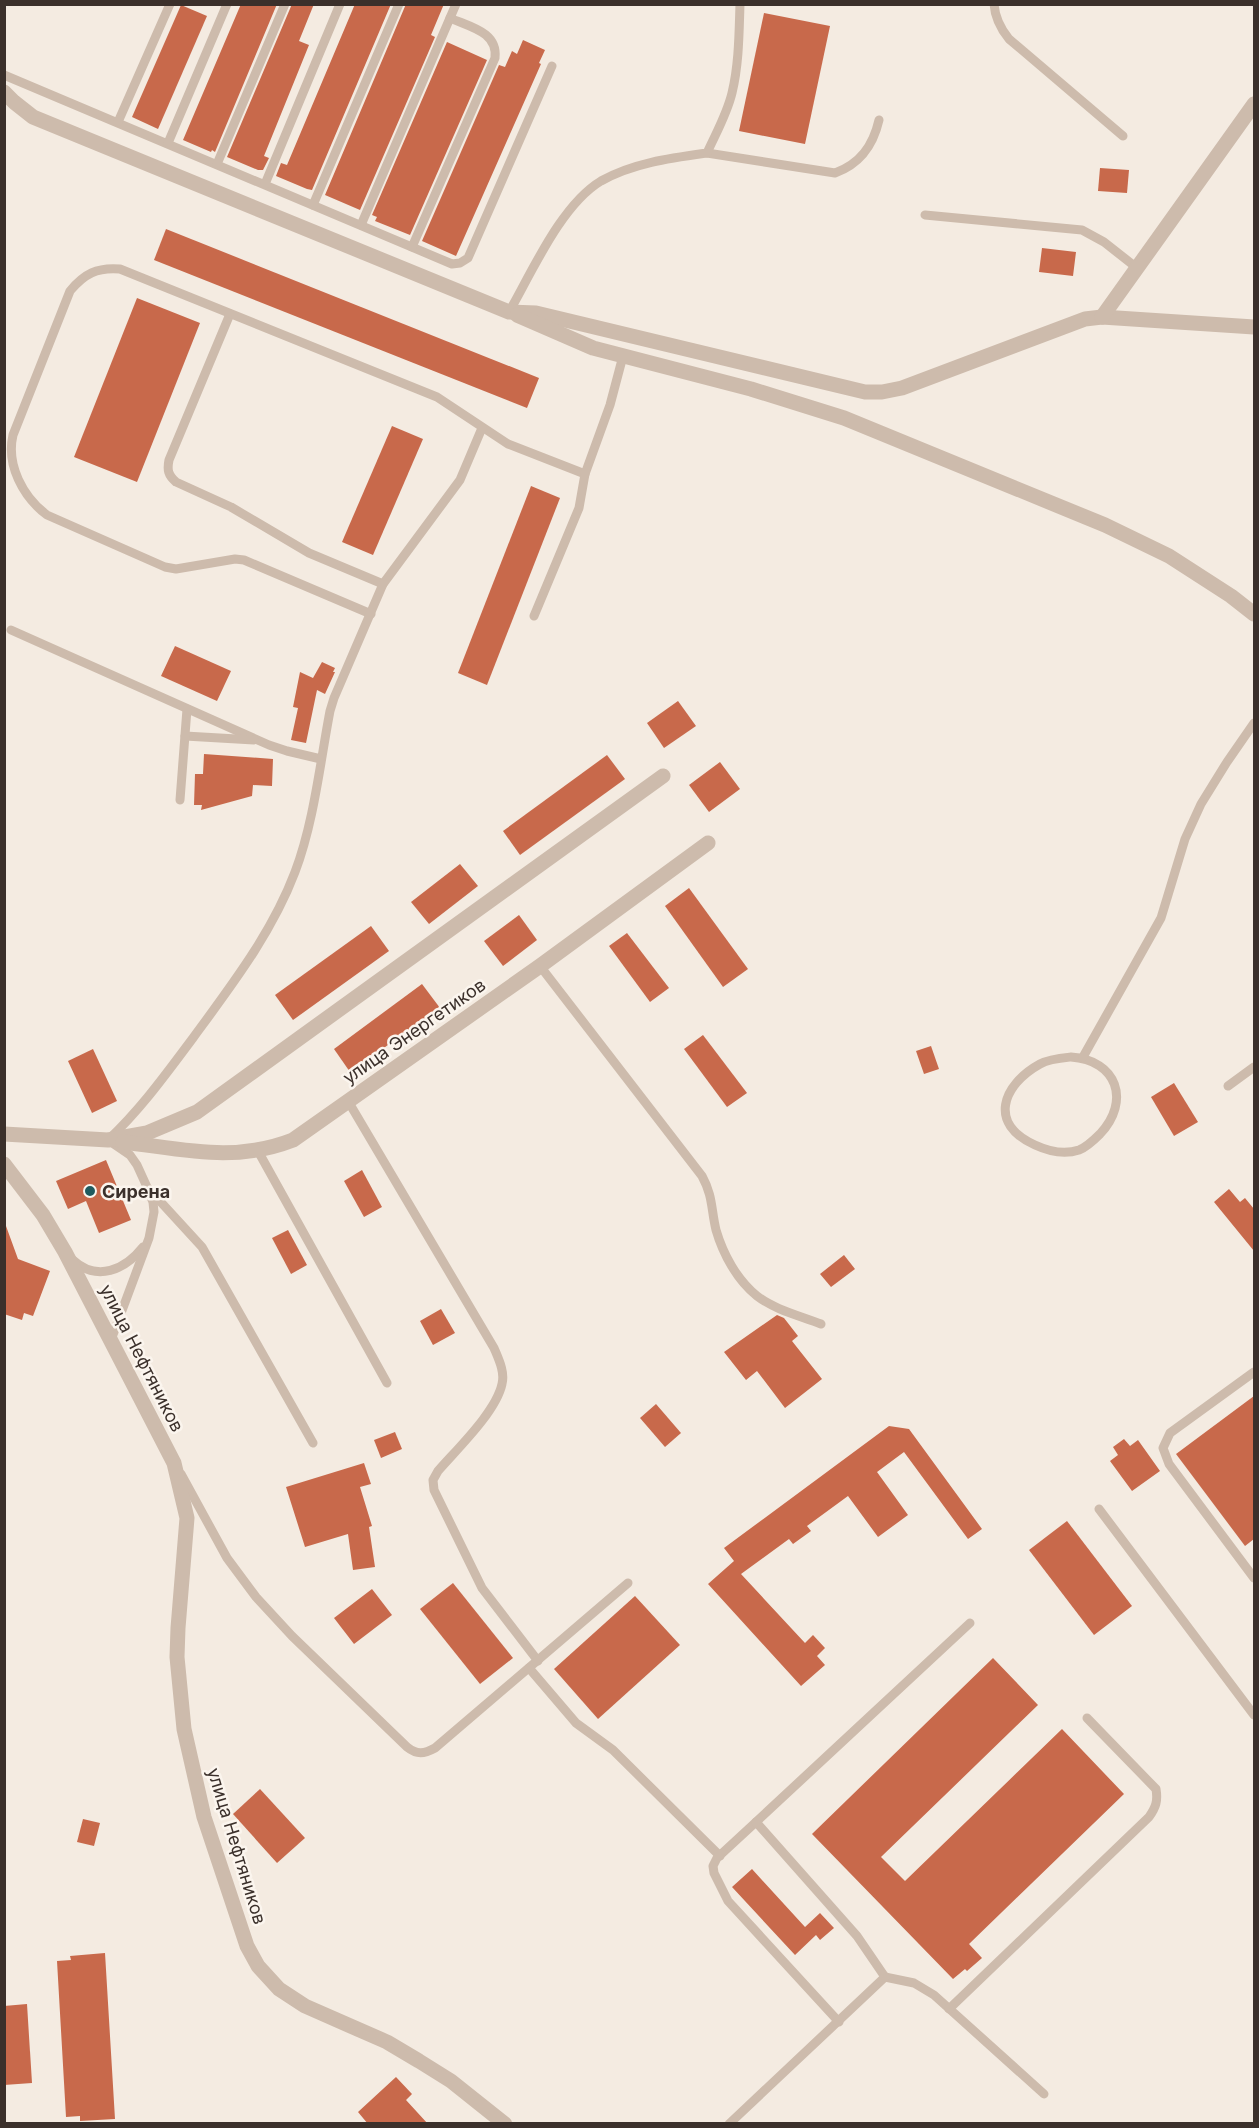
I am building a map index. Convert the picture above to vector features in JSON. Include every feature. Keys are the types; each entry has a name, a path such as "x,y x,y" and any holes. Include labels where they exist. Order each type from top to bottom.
{"street":[{"path":"4,92 33,117 509,312 574,341 622,356 761,392 844,418 1105,525 1169,556 1254,614"},
{"path":"1102,317 1254,104"},
{"path":"509,312 537,313 865,392 902,388 1085,319 1102,317 1254,327"},
{"path":"4,1134 108,1140 147,1133 197,1112 663,776"},
{"name":"улица Энергетиков","path":"108,1140 235,1154 258,1151 293,1140 540,966 708,843"},
{"name":"улица Нефтяников","path":"4,1164 44,1215 174,1463 187,1518 177,1638 184,1729 204,1817 247,1946 258,1966 279,1989 305,2006 387,2042 419,2061 451,2081 505,2124"}],"lane":[{"path":"118,122 170,4"},
{"path":"168,143 227,4"},
{"path":"217,164 285,4"},
{"path":"265,184 340,4"},
{"path":"313,205 399,4"},
{"path":"361,225 456,4"},
{"path":"706,153 724,117 732,93 738,52 740,4"},
{"path":"994,4 1001,30 1009,39 1123,136"},
{"path":"412,247 495,58 496,49 487,34 450,18"},
{"path":"4,75 452,264 460,264 468,258 552,66"},
{"path":"509,312 561,221 580,198 600,182 629,169 663,159 706,153 835,173 846,169 870,147 879,120"},
{"path":"925,215 1082,230 1104,242 1137,268"},
{"path":"370,614 244,560 235,559 176,568 165,567 47,515 36,507 27,495 10,458 13,435 70,291 87,274 97,269 120,269 437,397 508,444 585,474"},
{"path":"230,314 169,460 167,469 169,477 231,507 309,553 383,584"},
{"path":"534,615 579,508 585,474 610,405 622,356"},
{"path":"111,1340 149,1238 154,1212 153,1202 137,1165 130,1155 108,1140 142,1106 228,991 268,929 301,856 332,704 370,614 383,584 460,480 482,428"},
{"path":"11,630 279,749 321,759"},
{"path":"180,800 187,709"},
{"path":"1083,1057 1157,927 1185,839 1201,804 1254,723"},
{"path":"185,736 260,741"},
{"path":"540,966 702,1176 710,1191 720,1245 745,1284 758,1297 821,1324"},
{"path":"1071,1056 1083,1057 1102,1068 1116,1085 1117,1106 1111,1121 1103,1131 1080,1150 1067,1152 1039,1147 1014,1132 1007,1121 1004,1109 1007,1097 1016,1082 1042,1063 1071,1056"},
{"path":"1228,1086 1254,1067"},
{"path":"348,1101 494,1348 502,1367 502,1383 497,1398 486,1415 438,1471 433,1480 434,1490 482,1588 538,1661"},
{"path":"258,1151 387,1383"},
{"path":"147,1187 202,1247 313,1443"},
{"path":"65,1252 85,1269 109,1272 129,1261 142,1249 149,1238"},
{"path":"1254,1372 1170,1433 1163,1448 1169,1464 1254,1578"},
{"path":"174,1463 227,1558 256,1597 292,1636 413,1752 426,1753 435,1748 628,1583"},
{"path":"1099,1509 1254,1715"},
{"path":"839,2022 728,1901 714,1874 713,1866 720,1856 970,1623"},
{"path":"529,1668 576,1723 613,1750 720,1856"},
{"path":"949,2009 1149,1817 1156,1807 1158,1798 1156,1789 1087,1718"},
{"path":"756,1822 857,1936 885,1977 904,1979 923,1987 1044,2094"},
{"path":"729,2124 885,1977"}],"building":[{"path":"241,4 277,4 215,152 212,150 211,152 183,140"},
{"path":"292,4 314,4 299,41 309,45 264,156 269,158 263,170 258,170 227,157"},
{"path":"355,4 391,4 312,190 307,189 276,176 281,163 287,165"},
{"path":"406,4 444,4 431,35 435,37 360,210 325,195"},
{"path":"181,5 207,16 158,129 132,117"},
{"path":"764,13 830,26 805,144 739,131"},
{"path":"523,40 545,50 539,63 541,64 456,256 422,241 499,65 505,67 512,51 517,54"},
{"path":"447,42 487,60 410,235 375,221 377,217 372,215"},
{"path":"1100,168 1129,170 1127,193 1098,191"},
{"path":"166,229 539,378 527,408 154,260"},
{"path":"1042,248 1076,252 1073,276 1039,272"},
{"path":"137,298 200,323 137,482 74,457"},
{"path":"392,426 423,439 373,555 342,542"},
{"path":"531,486 560,498 487,685 458,673"},
{"path":"175,646 231,671 217,701 161,676"},
{"path":"322,662 335,668 333,672 335,672 325,694 317,690 306,743 291,740 298,708 293,707 300,672 313,678"},
{"path":"678,701 696,726 664,748 647,723"},
{"path":"204,754 273,759 272,786 253,785 252,796 201,810 202,805 194,805 195,774 203,774"},
{"path":"607,755 625,779 520,855 503,831"},
{"path":"720,762 740,789 709,812 689,785"},
{"path":"460,864 478,886 429,924 411,902"},
{"path":"689,888 748,969 723,987 665,906"},
{"path":"519,915 537,940 503,966 484,941"},
{"path":"371,926 389,951 293,1020 275,995"},
{"path":"627,933 669,988 650,1002 609,946"},
{"path":"422,984 440,1008 350,1072 334,1049"},
{"path":"703,1035 747,1093 727,1107 684,1049"},
{"path":"931,1046 939,1069 924,1074 916,1051"},
{"path":"93,1049 117,1101 92,1113 68,1061"},
{"path":"1174,1083 1198,1122 1174,1136 1151,1097"},
{"name":"Сирена","path":"106,1160 131,1220 99,1233 86,1201 68,1209 56,1181"},
{"path":"362,1170 382,1207 364,1217 344,1181"},
{"path":"1229,1189 1240,1202 1245,1198 1254,1209 1254,1251 1214,1202"},
{"path":"4,1226 6,1226 18,1259 50,1271 33,1316 24,1313 22,1320 4,1314"},
{"path":"288,1230 307,1265 291,1274 272,1238"},
{"path":"844,1255 855,1269 831,1287 820,1274"},
{"path":"441,1309 455,1333 433,1345 420,1321"},
{"path":"777,1315 784,1318 798,1336 792,1341 822,1379 785,1408 757,1371 746,1380 724,1352"},
{"path":"1254,1396 1254,1539 1245,1546 1176,1454"},
{"path":"656,1404 681,1433 665,1447 640,1418"},
{"path":"889,1426 909,1429 982,1529 968,1539 904,1452 877,1472 908,1515 878,1537 848,1496 807,1526 811,1531 793,1544 789,1539 741,1574 805,1643 813,1635 825,1648 817,1656 825,1665 801,1686 708,1584 734,1561 724,1548"},
{"path":"395,1432 402,1449 381,1458 374,1440"},
{"path":"1124,1439 1130,1446 1138,1440 1160,1471 1132,1491 1110,1461 1118,1455 1113,1447"},
{"path":"364,1463 371,1484 360,1487 372,1526 369,1527 375,1567 353,1570 348,1534 305,1547 286,1487"},
{"path":"1067,1521 1132,1606 1094,1635 1029,1550"},
{"path":"453,1583 513,1658 480,1684 420,1609"},
{"path":"372,1589 392,1615 354,1644 334,1618"},
{"path":"635,1596 680,1645 598,1719 554,1669"},
{"path":"993,1658 1038,1705 881,1857 905,1881 1062,1729 1124,1794 969,1944 982,1958 953,1979 812,1834"},
{"path":"260,1789 305,1838 277,1863 233,1814"},
{"path":"83,1819 100,1823 94,1846 77,1842"},
{"path":"752,1869 805,1927 820,1913 834,1928 820,1940 816,1935 795,1955 732,1887"},
{"path":"105,1953 115,2119 80,2121 80,2116 66,2117 57,1961 71,1960 70,1956"},
{"path":"27,2004 32,2083 4,2085 4,2006"},
{"path":"396,2077 412,2094 406,2100 428,2124 368,2124 358,2112"}],"place":[{"name":"Сирена","path":"90,1191"}]}
